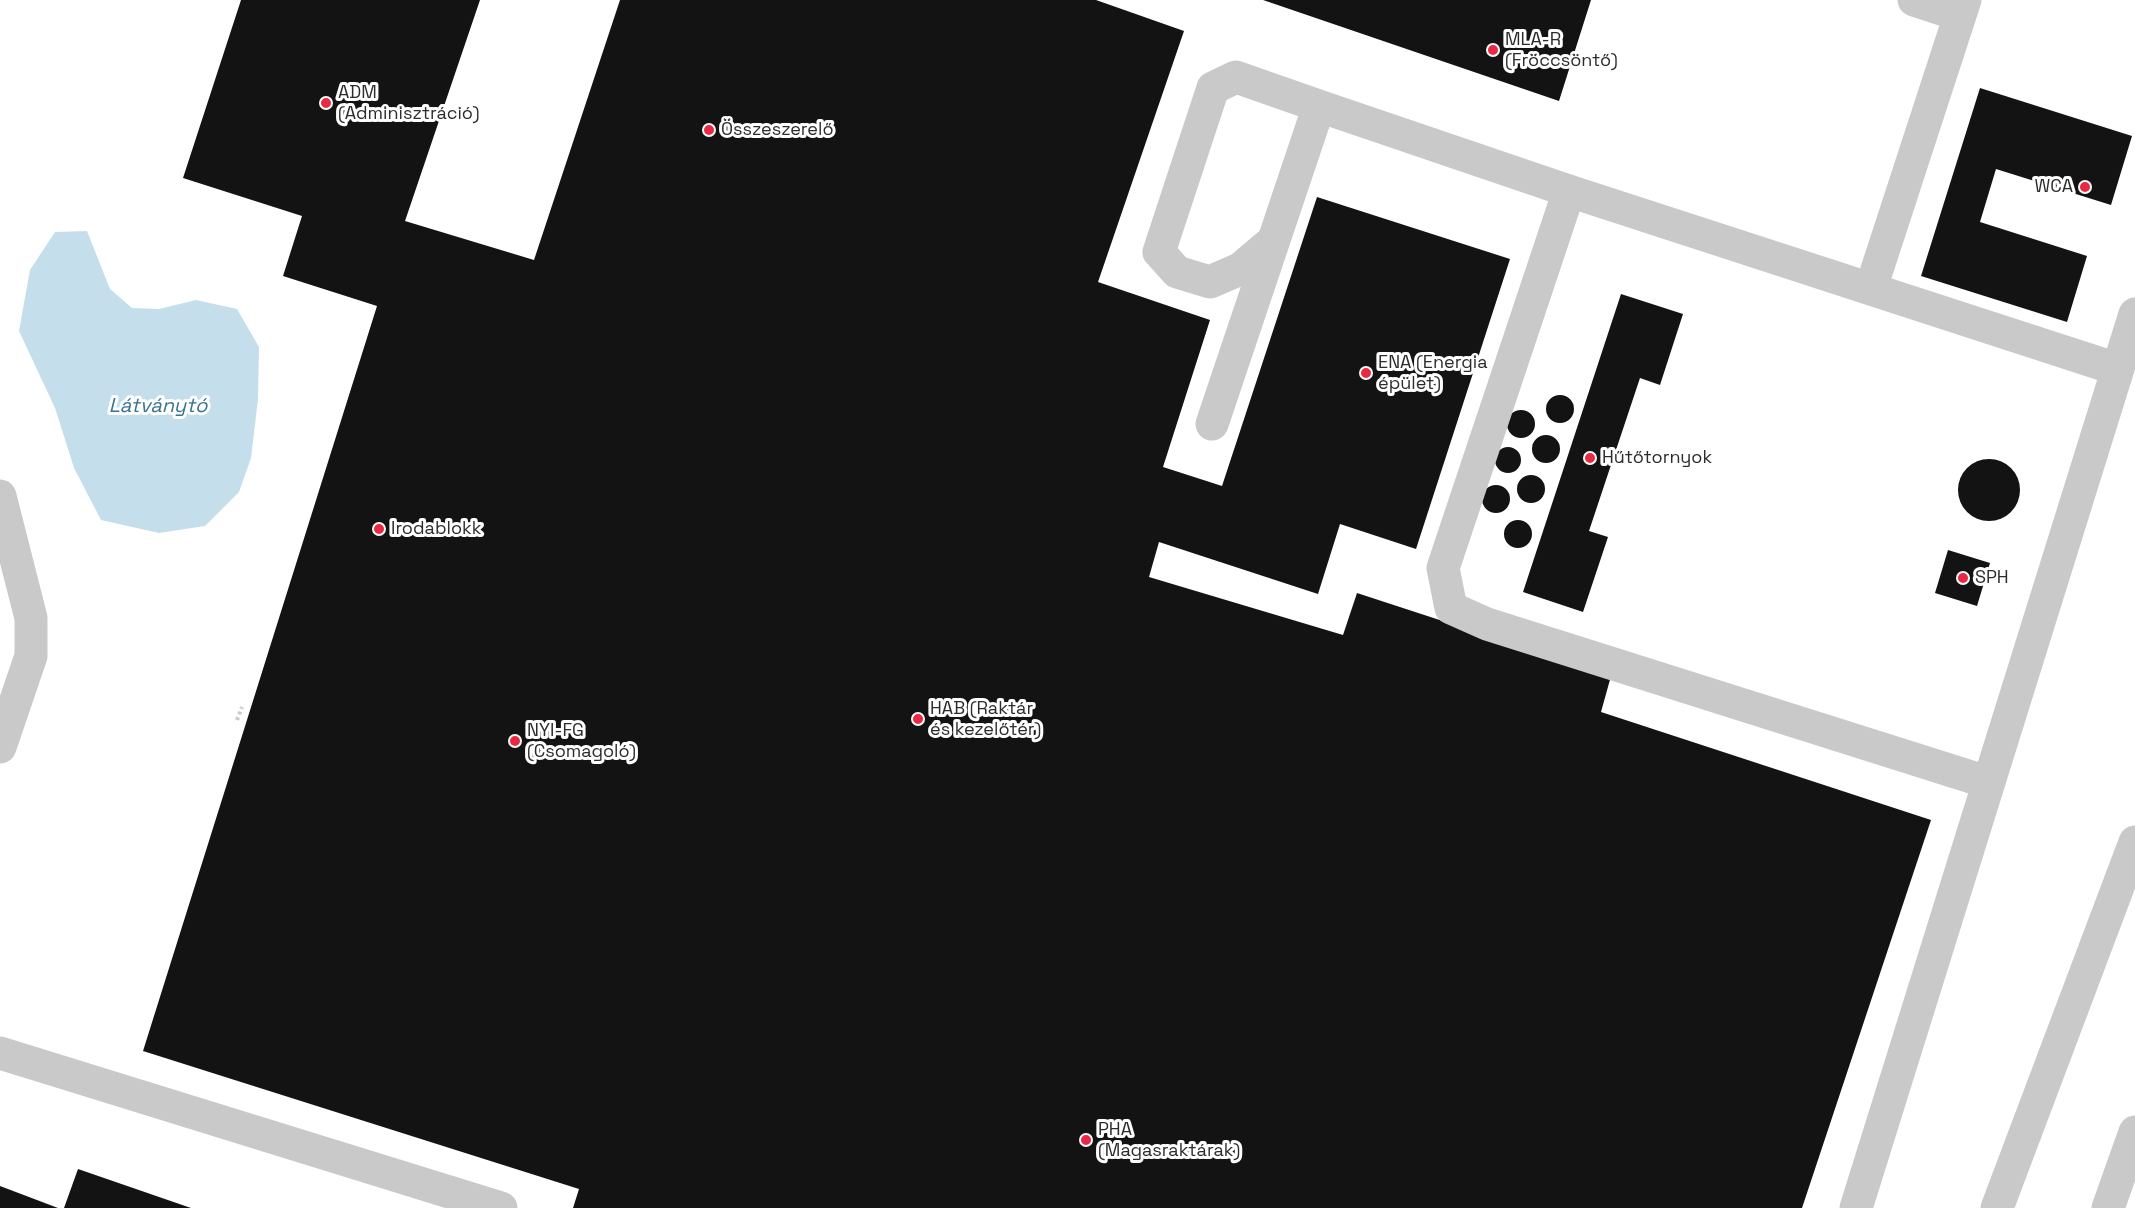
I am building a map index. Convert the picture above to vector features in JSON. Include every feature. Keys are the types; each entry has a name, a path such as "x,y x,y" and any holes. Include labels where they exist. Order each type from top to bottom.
{"lane":[{"path":"1871,288 1962,8 1914,0"},
{"path":"1273,241 1240,269 1210,282 1177,272 1159,252 1213,88 1236,77 1569,191 2117,369"},
{"path":"1212,424 1319,106"},
{"path":"1569,191 1443,568 1451,608 1486,624 1988,782"},
{"path":"1856,1208 2135,314"},
{"path":"0,496 31,618 31,656 0,747"},
{"path":"1997,1208 2135,842"},
{"path":"0,1053 501,1208"},
{"path":"2108,1208 2135,1132"}],"path":[{"path":"237,720 242,708"}],"water":[{"name":"Látványtó","path":"87,231 110,289 132,308 159,309 196,300 237,309 259,347 258,399 251,458 239,492 205,526 159,533 101,520 74,468 55,408 19,331 30,270 55,232"}],"building":[{"path":"241,0 480,0 405,221 534,260 620,0 1096,0 1184,31 1098,282 1210,320 1163,467 1222,486 1317,197 1510,259 1416,549 1340,524 1318,594 1159,542 1149,577 1343,635 1357,593 1611,676 1601,712 1931,820 1802,1208 573,1208 579,1189 143,1051 377,306 283,276 302,216 183,178"},
{"name":"MLA-R (Fröccsöntő)","path":"1263,0 1591,0 1559,101"},
{"name":"WCA","path":"1980,88 2132,136 2111,205 1996,169 1980,222 2087,256 2067,322 1921,276"},
{"name":"Hűtőtornyok","path":"1621,294 1683,314 1660,385 1640,378 1589,531 1608,537 1583,612 1523,592"},
{"name":"Hűtőtornyok","path":"1560,395 1570,399 1574,409 1570,419 1560,423 1550,419 1546,409 1550,399"},
{"path":"1521,410 1531,414 1535,424 1531,434 1521,438 1511,434 1507,424 1511,414"},
{"name":"Hűtőtornyok","path":"1546,435 1556,439 1560,449 1556,459 1546,463 1536,459 1532,449 1536,439"},
{"path":"1508,447 1518,450 1521,460 1518,470 1508,473 1498,470 1495,460 1498,450"},
{"path":"1989,459 2001,461 2011,468 2018,478 2020,490 2018,502 2011,512 2001,519 1989,521 1977,519 1967,512 1960,502 1958,490 1960,478 1967,468 1977,461"},
{"path":"1531,475 1541,479 1545,489 1541,499 1531,503 1521,499 1517,489 1521,479"},
{"path":"1496,485 1506,489 1510,499 1506,509 1496,513 1486,509 1482,499 1486,489"},
{"path":"1518,520 1528,524 1532,534 1528,544 1518,548 1508,544 1504,534 1508,524"},
{"name":"SPH","path":"1948,550 1990,563 1977,606 1935,593"},
{"path":"78,1169 191,1208 64,1208"},
{"path":"0,1186 58,1208 0,1208"}],"place":[{"name":"MLA-R (Fröccsöntő)","path":"1493,50"},
{"name":"ADM (Adminisztráció)","path":"326,103"},
{"name":"Összeszerelő","path":"709,130"},
{"name":"WCA","path":"2085,187"},
{"name":"ENA (Energia épület)","path":"1366,373"},
{"name":"Hűtőtornyok","path":"1590,458"},
{"name":"Irodablokk","path":"379,529"},
{"name":"SPH","path":"1963,578"},
{"name":"HAB (Raktár és kezelőtér)","path":"918,719"},
{"name":"NYI-FG (Csomagoló)","path":"515,741"},
{"name":"PHA (Magasraktárak)","path":"1086,1140"}]}
